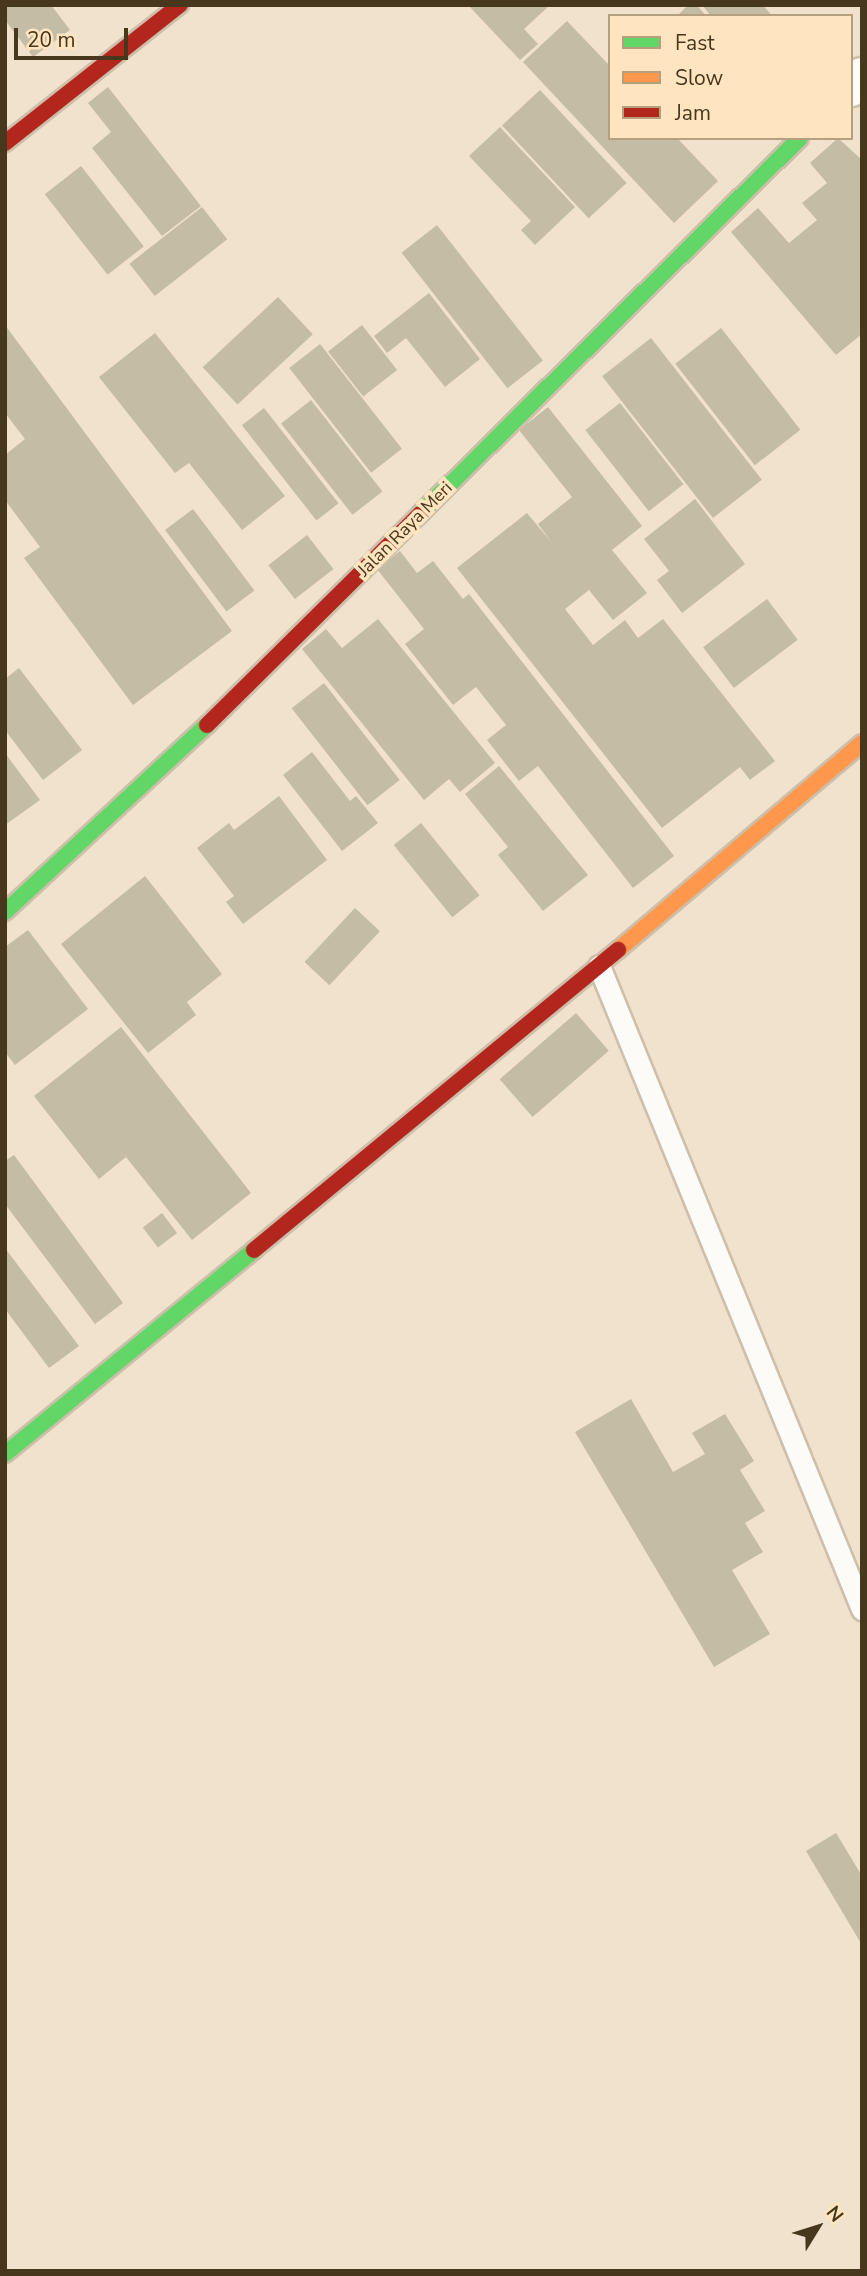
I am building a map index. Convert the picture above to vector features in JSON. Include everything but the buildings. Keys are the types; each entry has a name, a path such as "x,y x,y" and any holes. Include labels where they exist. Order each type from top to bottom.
{"street":[{"path":"5,143 180,5"},
{"name":"Jalan Raya Meri","path":"5,912 140,791 798,140"},
{"path":"5,1454 599,966 862,743"}],"lane":[{"path":"599,966 862,1609"}],"traffic: fast":[{"path":"421,513 798,140"},
{"path":"5,912 207,725"},
{"path":"5,1454 254,1250"}],"traffic: slow":[{"path":"618,950 862,743"}],"traffic: jam":[{"path":"5,143 180,5"},
{"path":"207,725 421,513"},
{"path":"254,1250 618,950"}]}
